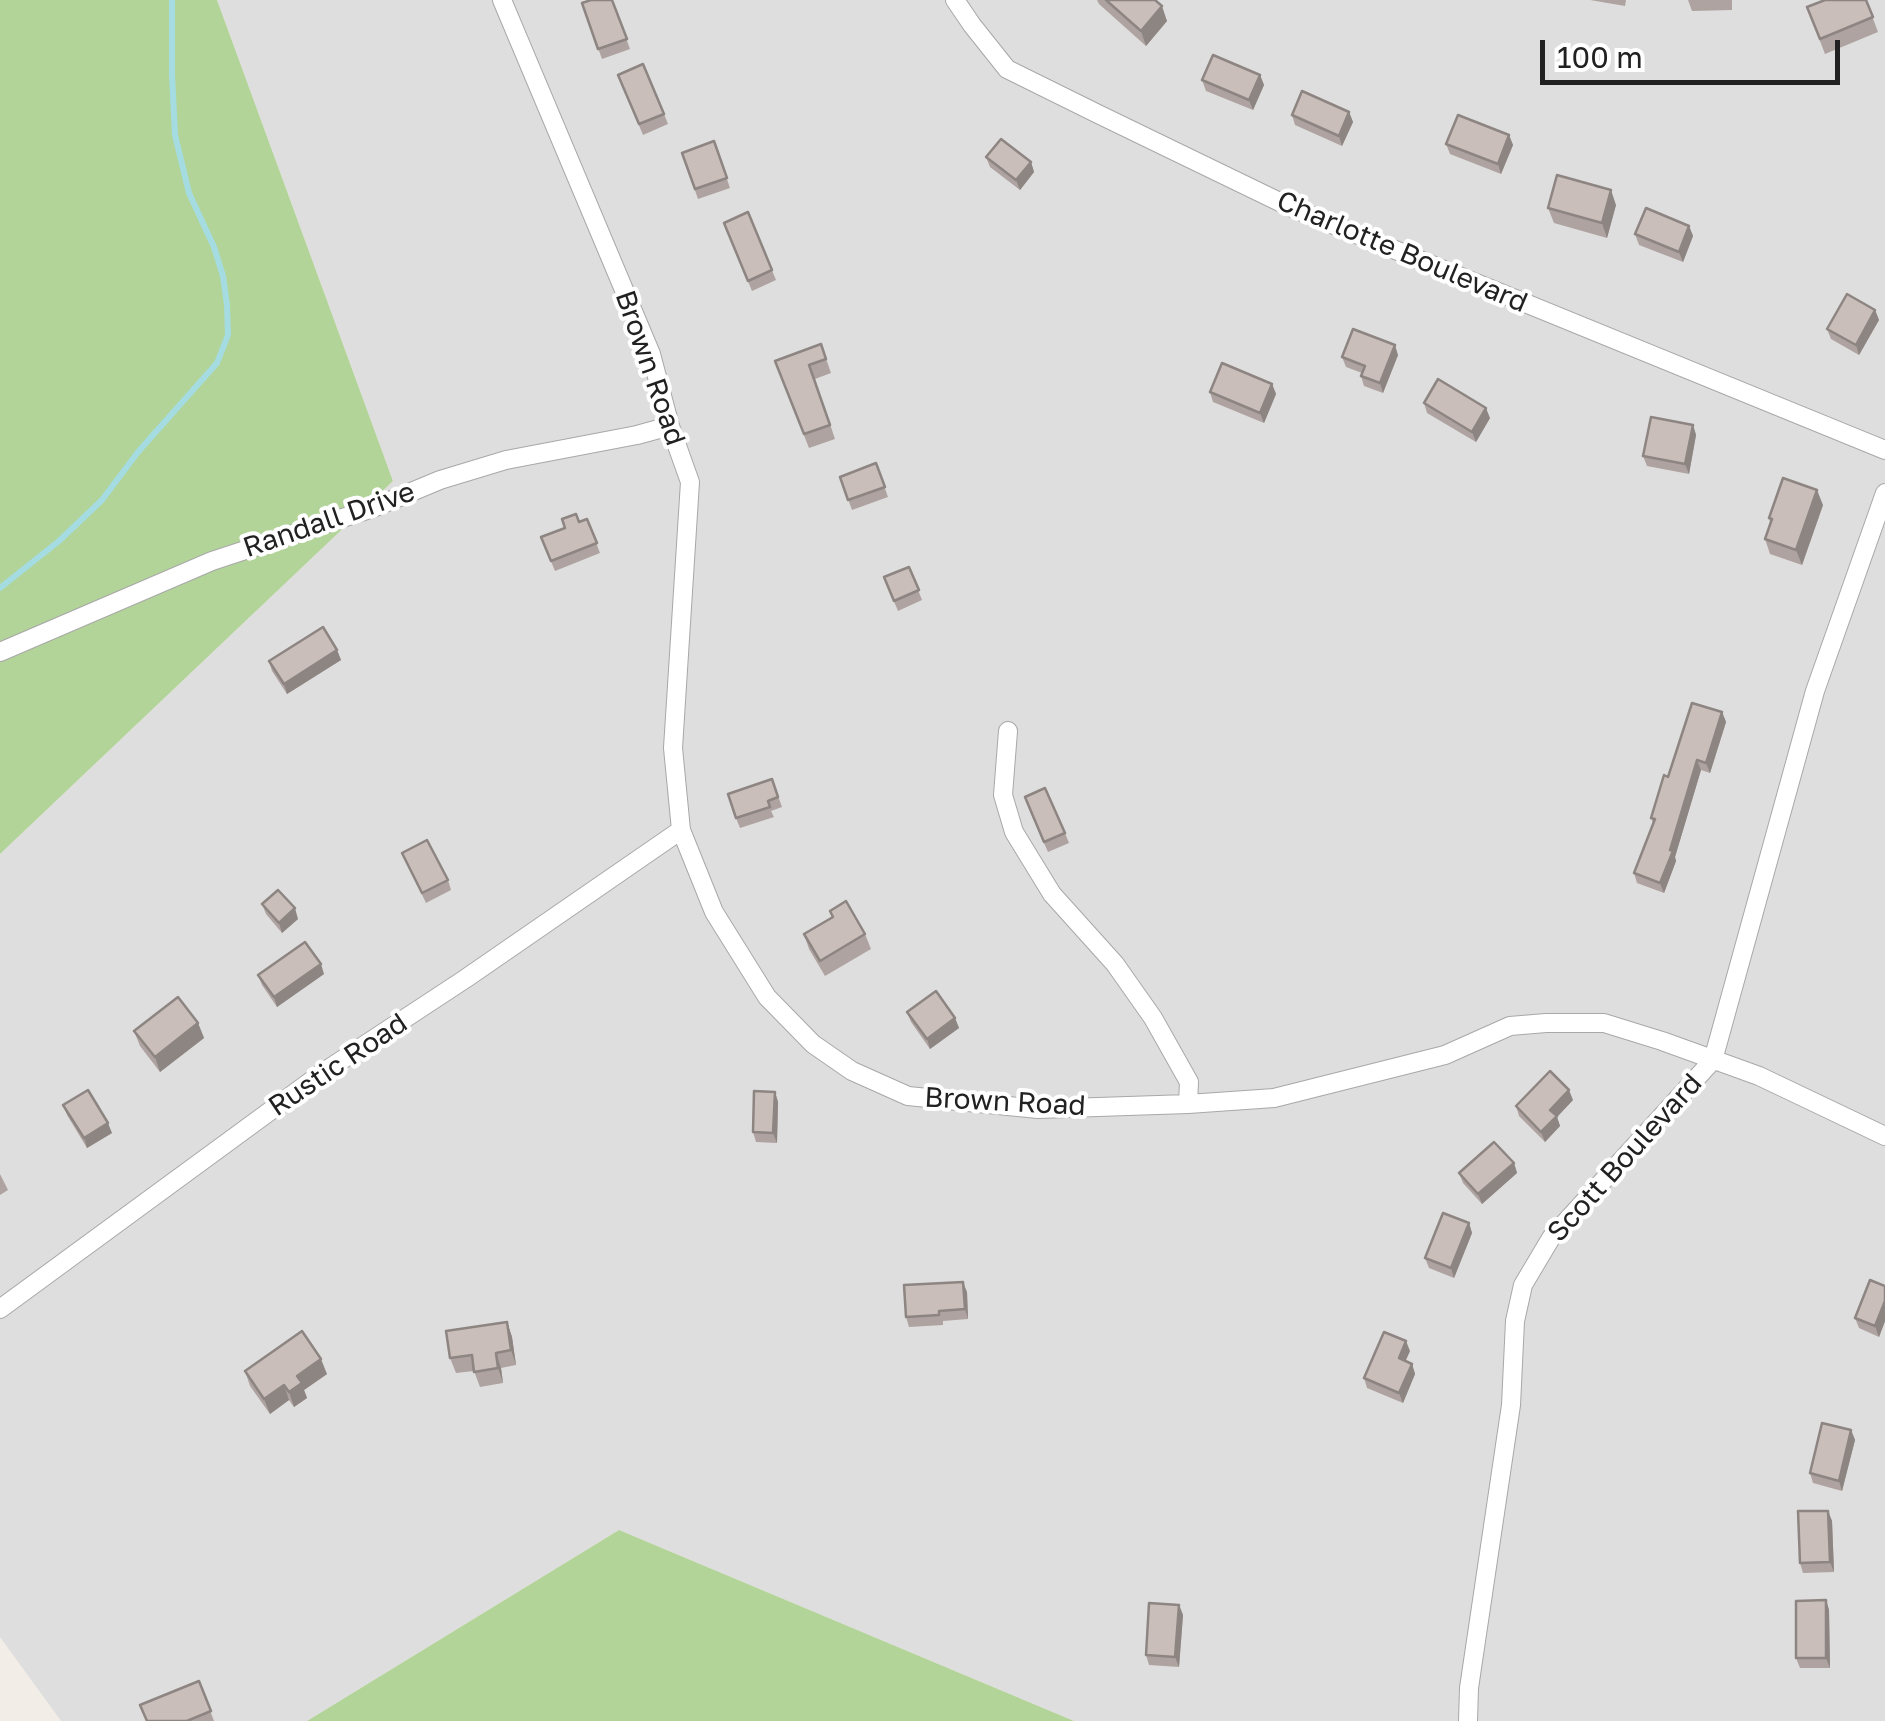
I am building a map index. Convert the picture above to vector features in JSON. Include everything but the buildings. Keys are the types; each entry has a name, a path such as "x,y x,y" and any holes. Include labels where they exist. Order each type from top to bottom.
{"street":[{"name":"Brown Road","path":"502,0 651,354 690,482 673,748 681,830 714,912 767,997 812,1044 852,1071 908,1096 1038,1110 1274,1098 1445,1055 1510,1026 1604,1023 1759,1076 1885,1136"},
{"name":"Charlotte Boulevard","path":"955,0 1007,69 1255,190 1885,450"},
{"name":"Randall Drive","path":"0,652 212,561 373,508 440,480 506,460 670,426"},
{"name":"Scott Boulevard","path":"1468,1721 1469,1688 1510,1405 1515,1320 1522,1286 1551,1238 1712,1060 1815,691 1885,493"},
{"path":"1008,732 1003,796 1014,832 1052,894 1115,964 1154,1018 1188,1082 1188,1104"},
{"name":"Rustic Road","path":"0,1309 322,1073 465,980 681,830"}],"shaded area":[{"path":"217,0 1885,0 1885,1721 1074,1721 619,1530 307,1721 61,1721 0,1637 0,854 393,481"}],"green space":[{"path":"0,0 217,0 393,481 0,854"},
{"path":"619,1530 1074,1721 307,1721"}],"waterway":[{"path":"0,588 102,500 138,452 217,363 228,335 223,276 189,193 175,135 172,0"}]}
